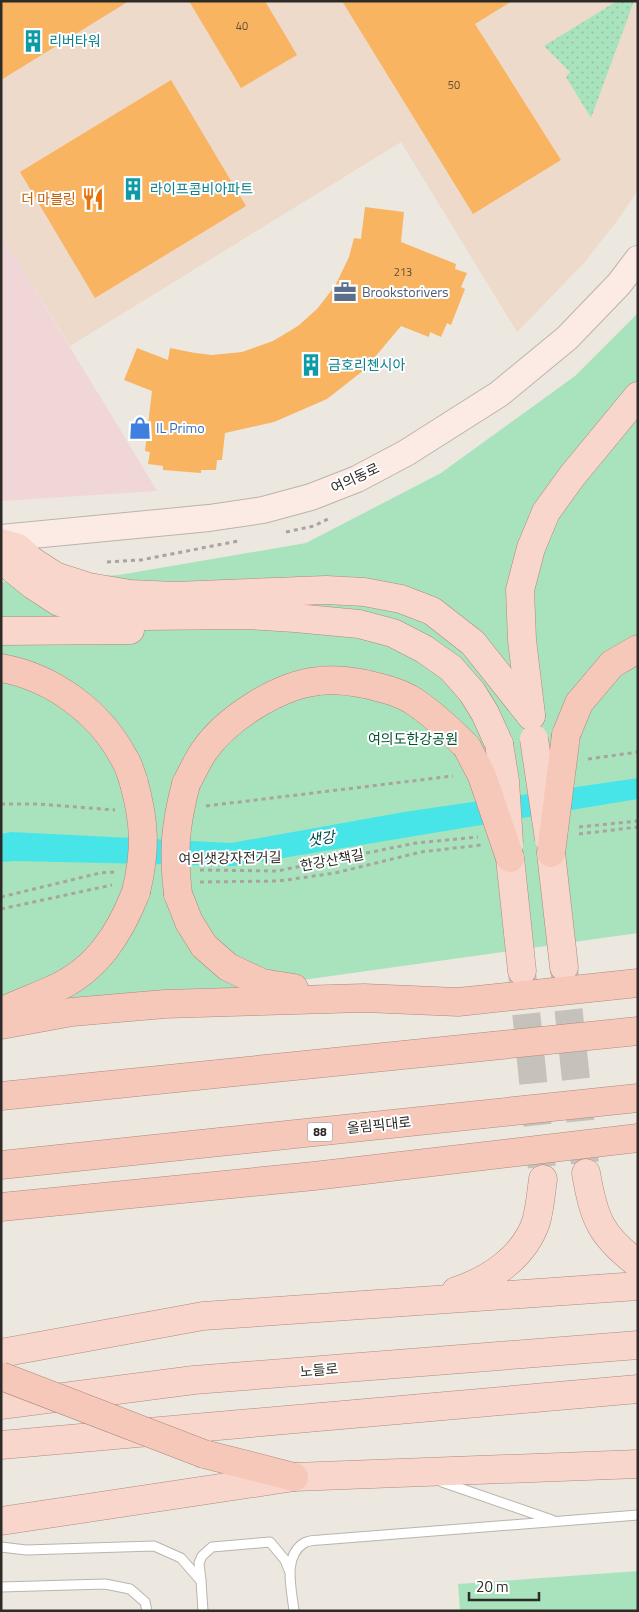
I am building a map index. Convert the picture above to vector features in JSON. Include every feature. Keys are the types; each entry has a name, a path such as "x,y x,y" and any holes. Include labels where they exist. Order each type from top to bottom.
{"highway":[{"path":"551,853 566,735 580,703 612,664 638,649"},
{"path":"1,668 12,670 52,685 83,706 107,732 125,758 134,782 141,810 144,836 142,864 124,883 126,918 111,942 86,971 56,988 1,1012"},
{"path":"364,998 262,983 228,967 204,946 189,922 186,888 174,863 179,812 186,784 205,750 227,727 252,707 286,689 319,681 350,681 385,688 414,701 444,724 466,748 482,776 500,851"},
{"path":"1,1024 72,1012 165,1004 364,998 458,1002 638,983"},
{"path":"1,1096 638,1031"},
{"name":"올림픽대로","path":"1,1165 638,1098"},
{"path":"1,1207 314,1176 638,1138"},
{"path":"1,1376 204,1454 294,1477"}],"main road":[{"name":"여의동로","path":"1,538 209,518 263,510 311,497 357,479 406,452 499,394 567,338 619,284 638,259"},
{"path":"564,968 551,853 532,728 522,640 520,590 531,548 546,512 572,476 638,396"},
{"path":"1,543 18,548 32,562 55,576 89,587 130,594 175,596 326,590 364,592 401,599 432,611 473,643 532,728"},
{"path":"1,543 8,546 8,558 13,569 59,602 98,612 141,616 248,615 359,624 393,633 451,668 472,692 486,713 498,744 505,781 500,851 522,971"},
{"path":"1,631 322,629 365,633 424,650"},
{"path":"586,1173 591,1202 602,1229 618,1249 638,1264"},
{"path":"430,1299 487,1279 523,1248 536,1222 544,1179"},
{"path":"1,1353 203,1316 638,1286"},
{"name":"노들로","path":"1,1405 194,1380 638,1345"},
{"path":"1,1445 638,1389"},
{"path":"1,1521 294,1477 638,1464"}],"lane":[{"path":"413,1472 558,1522"},
{"path":"290,1572 293,1556 305,1542 638,1515"},
{"path":"203,1611 199,1563 202,1556 212,1547 270,1542 286,1560 290,1572 294,1611"},
{"path":"1,1547 26,1550 154,1546 181,1558 201,1581"},
{"path":"1,1587 105,1584 130,1589 145,1602 147,1611"}],"path":[{"path":"578,760 638,752"},
{"path":"200,807 460,775"},
{"path":"1,804 38,804 120,810"},
{"path":"570,828 638,820"},
{"path":"579,834 638,827"},
{"name":"여의샛강자전거길","path":"193,870 277,871 416,843 483,836"},
{"name":"한강산책길","path":"186,888 279,881 335,872 421,852 500,851"},
{"path":"1,898 100,873 124,883"},
{"path":"1,909 124,883"}],"shaded area":[{"path":"1,1 638,1 638,190 617,221 583,264 517,332 401,142 70,346 1,234"},
{"path":"1,234 147,474 157,491 1,501"}],"green space":[{"path":"617,1 634,1 591,118 566,77 570,72 544,46"},
{"name":"여의도한강공원","path":"638,313 638,933 1,1022 1,582 119,575 306,543 441,473 575,376"},
{"path":"638,1571 638,1611 460,1611 458,1584"}],"water":[{"name":"샛강","path":"638,778 638,799 234,866 1,862 1,834 11,832 231,843 404,812"}],"building":[{"name":"리버타워","path":"1,1 129,1 1,80"},
{"path":"189,1 265,1 297,55 241,88"},
{"path":"342,1 512,1 475,24 561,160 473,214"},
{"name":"라이프콤비아파트","path":"171,80 246,206 95,298 20,172"},
{"path":"365,207 404,212 401,242 456,264 455,269 467,273 461,287 465,289 451,325 447,323 441,337 430,332 429,337 401,326 364,370 327,399 274,422 225,433 222,460 217,460 216,470 201,470 201,473 163,470 163,466 148,464 150,452 145,451 152,391 124,380 137,348 168,360 170,348 212,355 242,352 273,341 298,326 317,309 335,286 349,257 354,238 361,239"}],"tunnel":[{"path":"564,968 586,1173"},
{"path":"522,972 543,1179"}],"place":[{"name":"리버타워","path":"33,41"},
{"name":"라이프콤비아파트","path":"133,189"},
{"name":"더 마블링","path":"93,199"},
{"name":"Brookstorivers","path":"345,292"},
{"name":"금호리첸시아","path":"311,365"},
{"name":"IL Primo","path":"140,428"}]}
